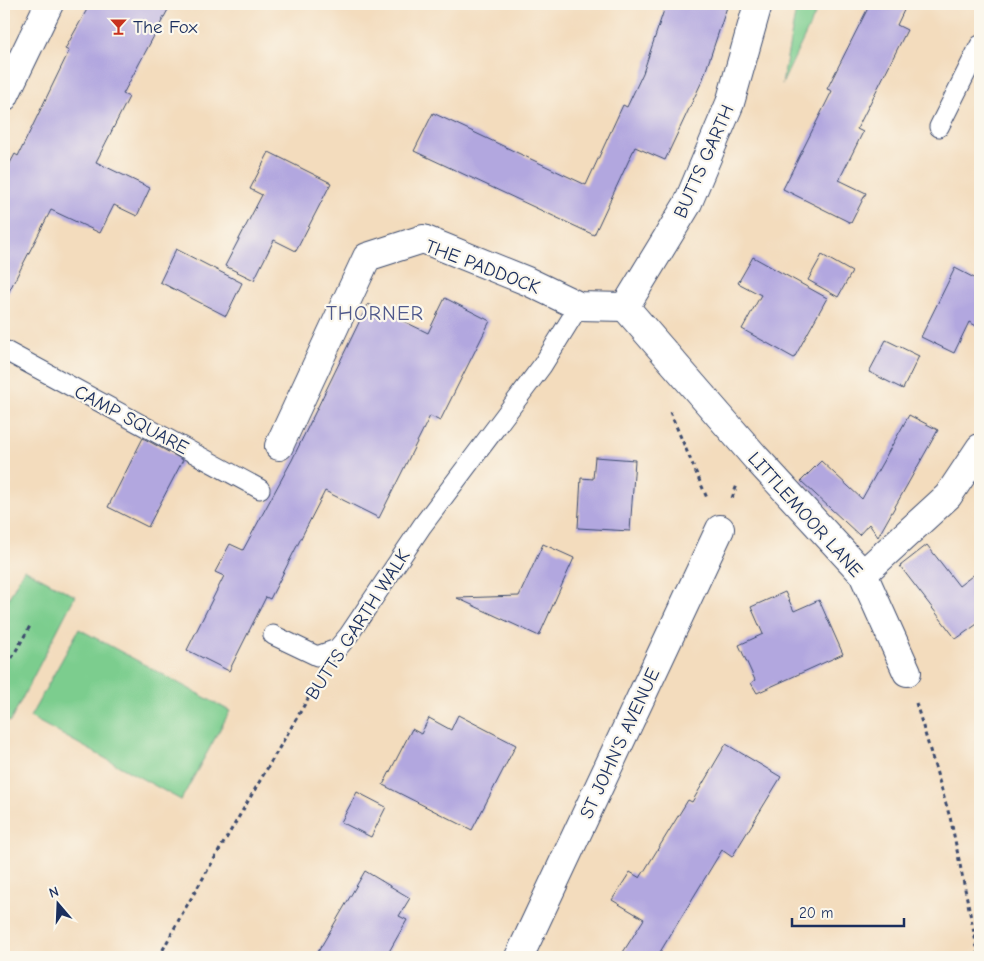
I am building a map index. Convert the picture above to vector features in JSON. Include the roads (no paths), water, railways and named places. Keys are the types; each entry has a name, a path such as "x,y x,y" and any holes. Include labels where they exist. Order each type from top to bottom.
{"street":[{"path":"4,97 49,4"},
{"name":"BUTTS GARTH","path":"625,307 687,205 730,103 758,4"},
{"name":"THE PADDOCK","path":"279,446 367,257 424,239 527,281 579,306 625,307"},
{"name":"LITTLEMOOR LANE","path":"625,307 756,458 863,574 907,672"},
{"path":"863,574 948,496 980,448"},
{"name":"ST JOHN'S AVENUE","path":"518,957 720,529"}],"lane":[{"path":"939,128 980,45"},
{"name":"BUTTS GARTH WALK","path":"273,635 317,656 337,649 348,636 422,526 542,366 579,306"},
{"name":"CAMP SQUARE","path":"4,350 260,489"}],"place":[{"name":"The Fox","path":"119,26"}],"district":[{"name":"THORNER","path":"375,313"}]}
